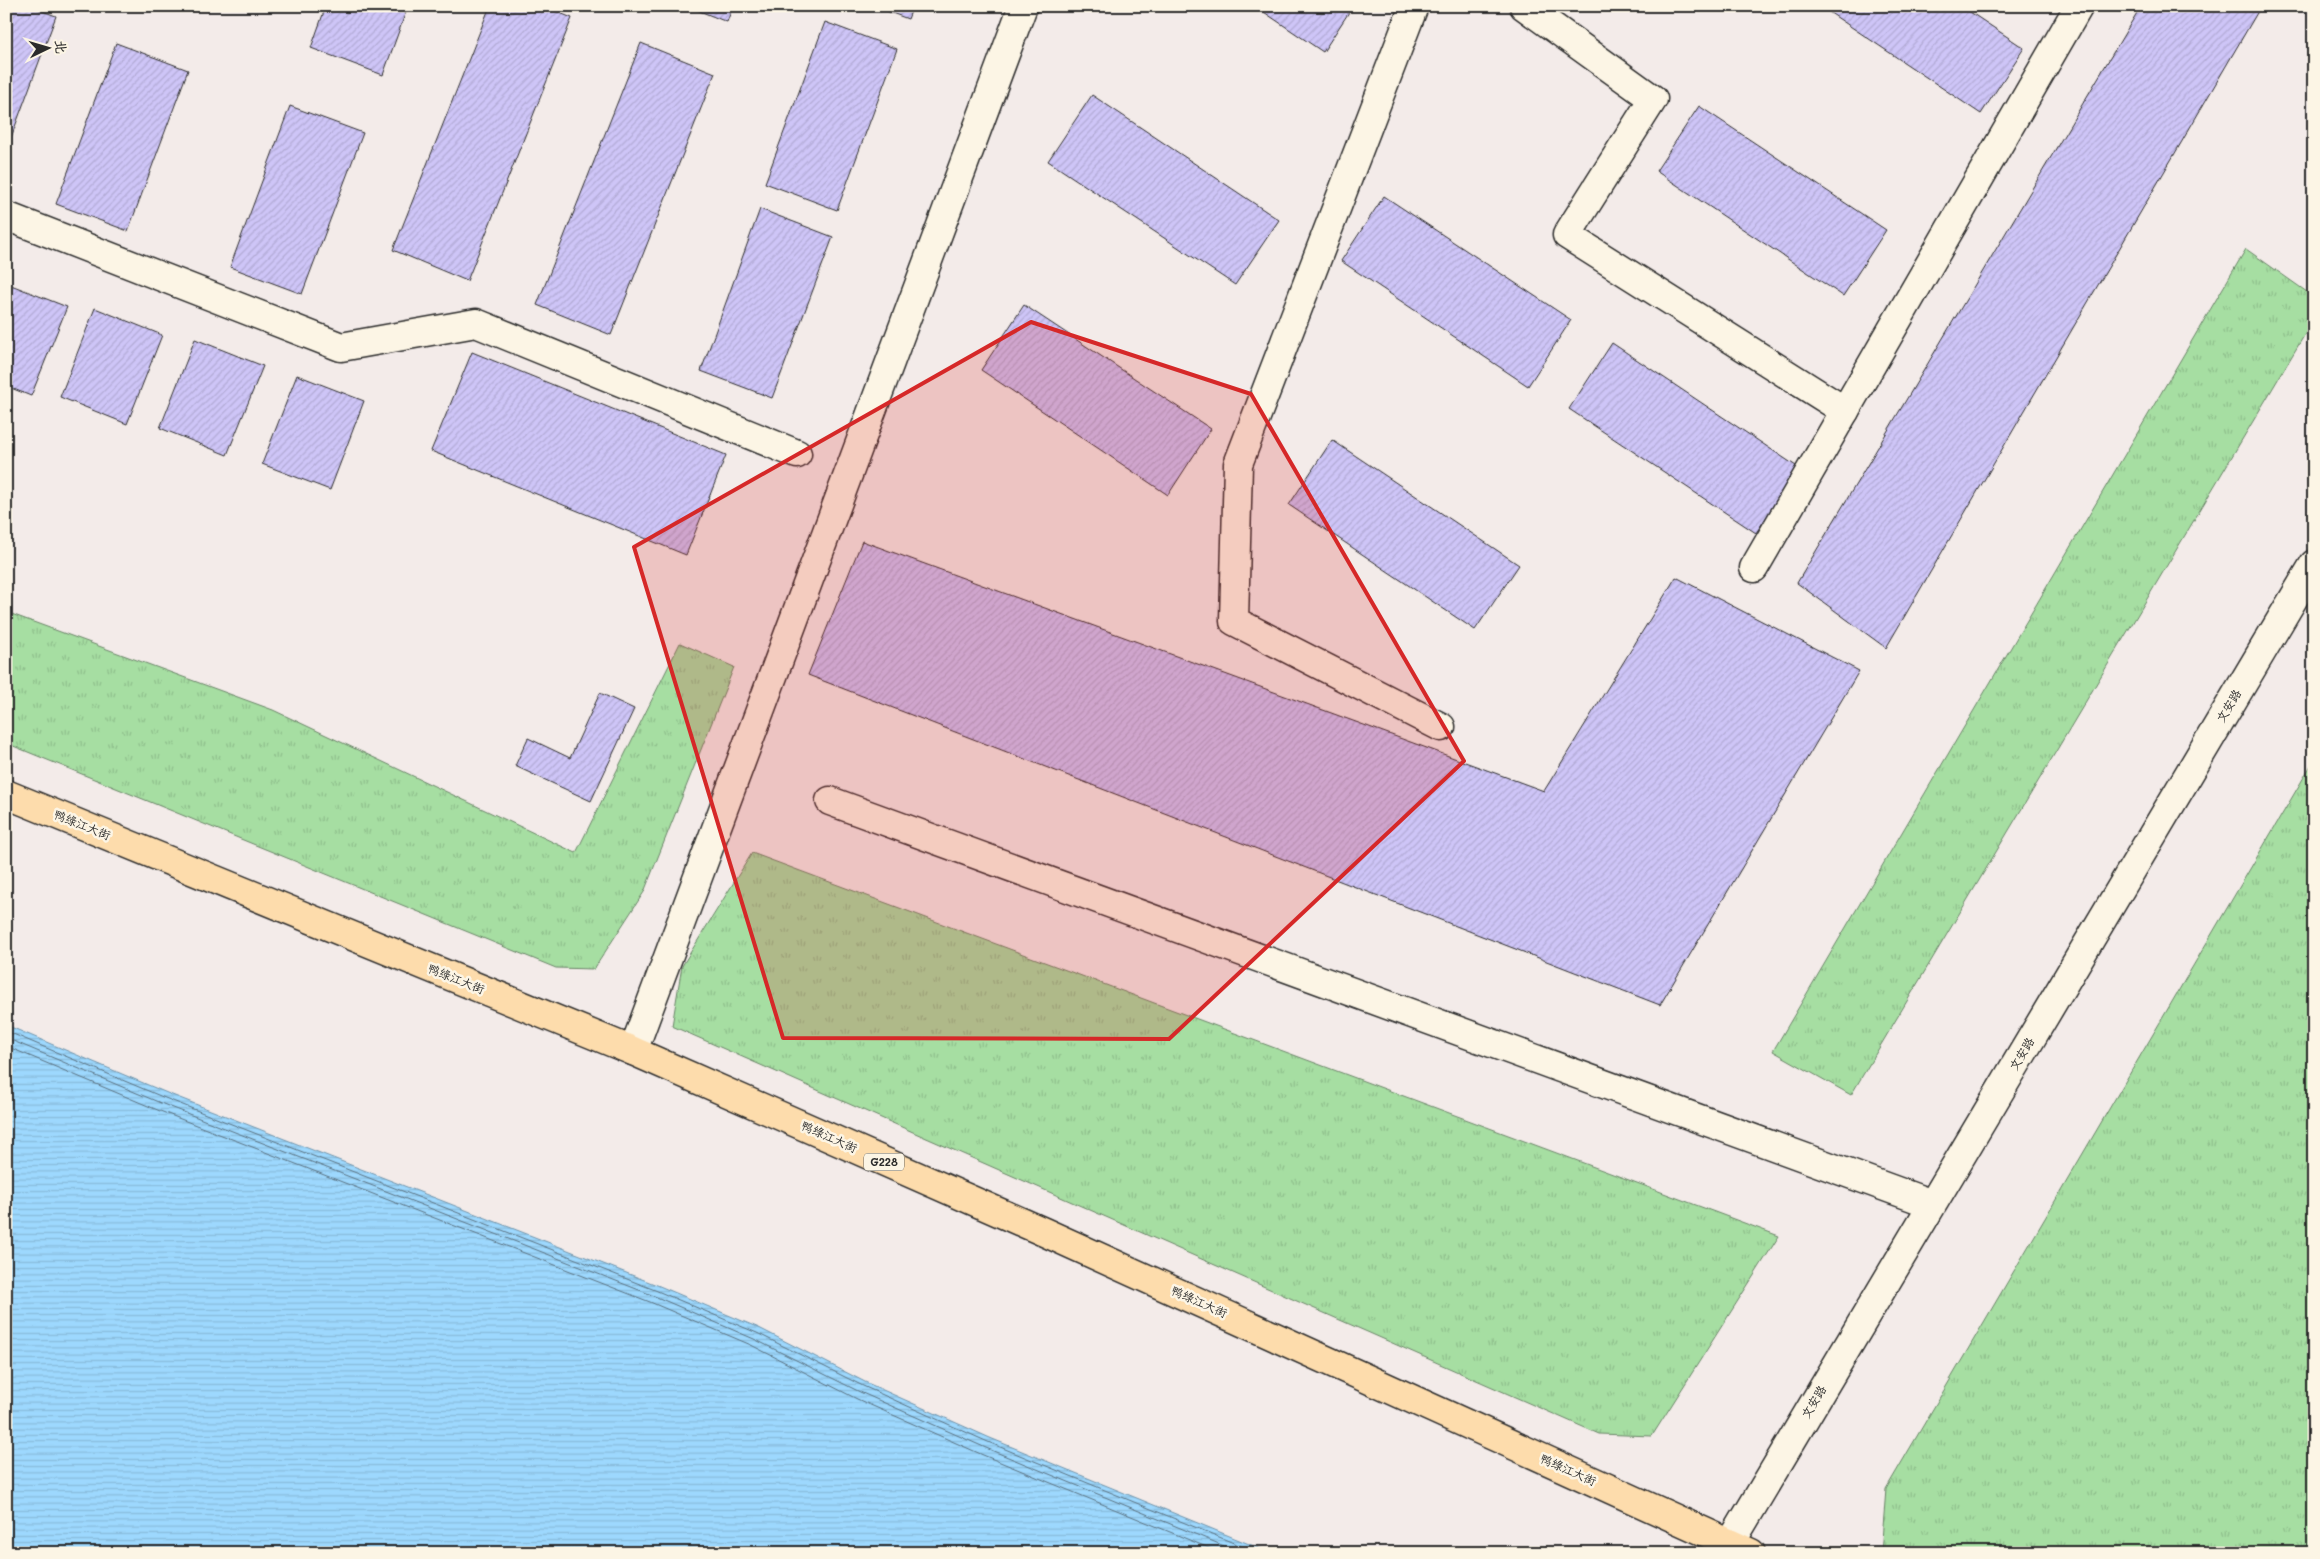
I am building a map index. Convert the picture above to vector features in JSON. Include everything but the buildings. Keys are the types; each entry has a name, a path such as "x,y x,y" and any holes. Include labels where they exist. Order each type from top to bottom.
{"highway":[{"name":"鸭绿江大街","path":"6,794 633,1051 1044,1232 1740,1548"}],"street":[{"path":"633,1051 1024,6"},
{"path":"1414,6 1238,464 1234,621 1441,727"},
{"path":"1524,6 1653,99 1567,235 1845,411"},
{"path":"1754,568 2079,6"},
{"path":"6,216 341,347 476,323 797,454"},
{"name":"文安路","path":"1740,1548 1932,1204 2314,564"},
{"path":"830,801 1932,1204"}],"highlighted area":[{"path":"1031,322 1251,394 1464,761 1169,1039 783,1038 634,547"}],"green space":[{"path":"2246,249 2314,297 2314,319 1851,1095 1773,1051"},
{"path":"6,612 273,710 576,853 680,643 734,667 644,892 594,969 556,968 6,743"},
{"path":"2314,760 2314,1553 1881,1553 1886,1489"},
{"path":"752,853 1779,1236 1652,1436 1599,1434 672,1026 682,966"}],"water":[{"path":"6,1025 167,1093 657,1285 759,1328 865,1382 990,1438 1271,1553 6,1553"}]}
